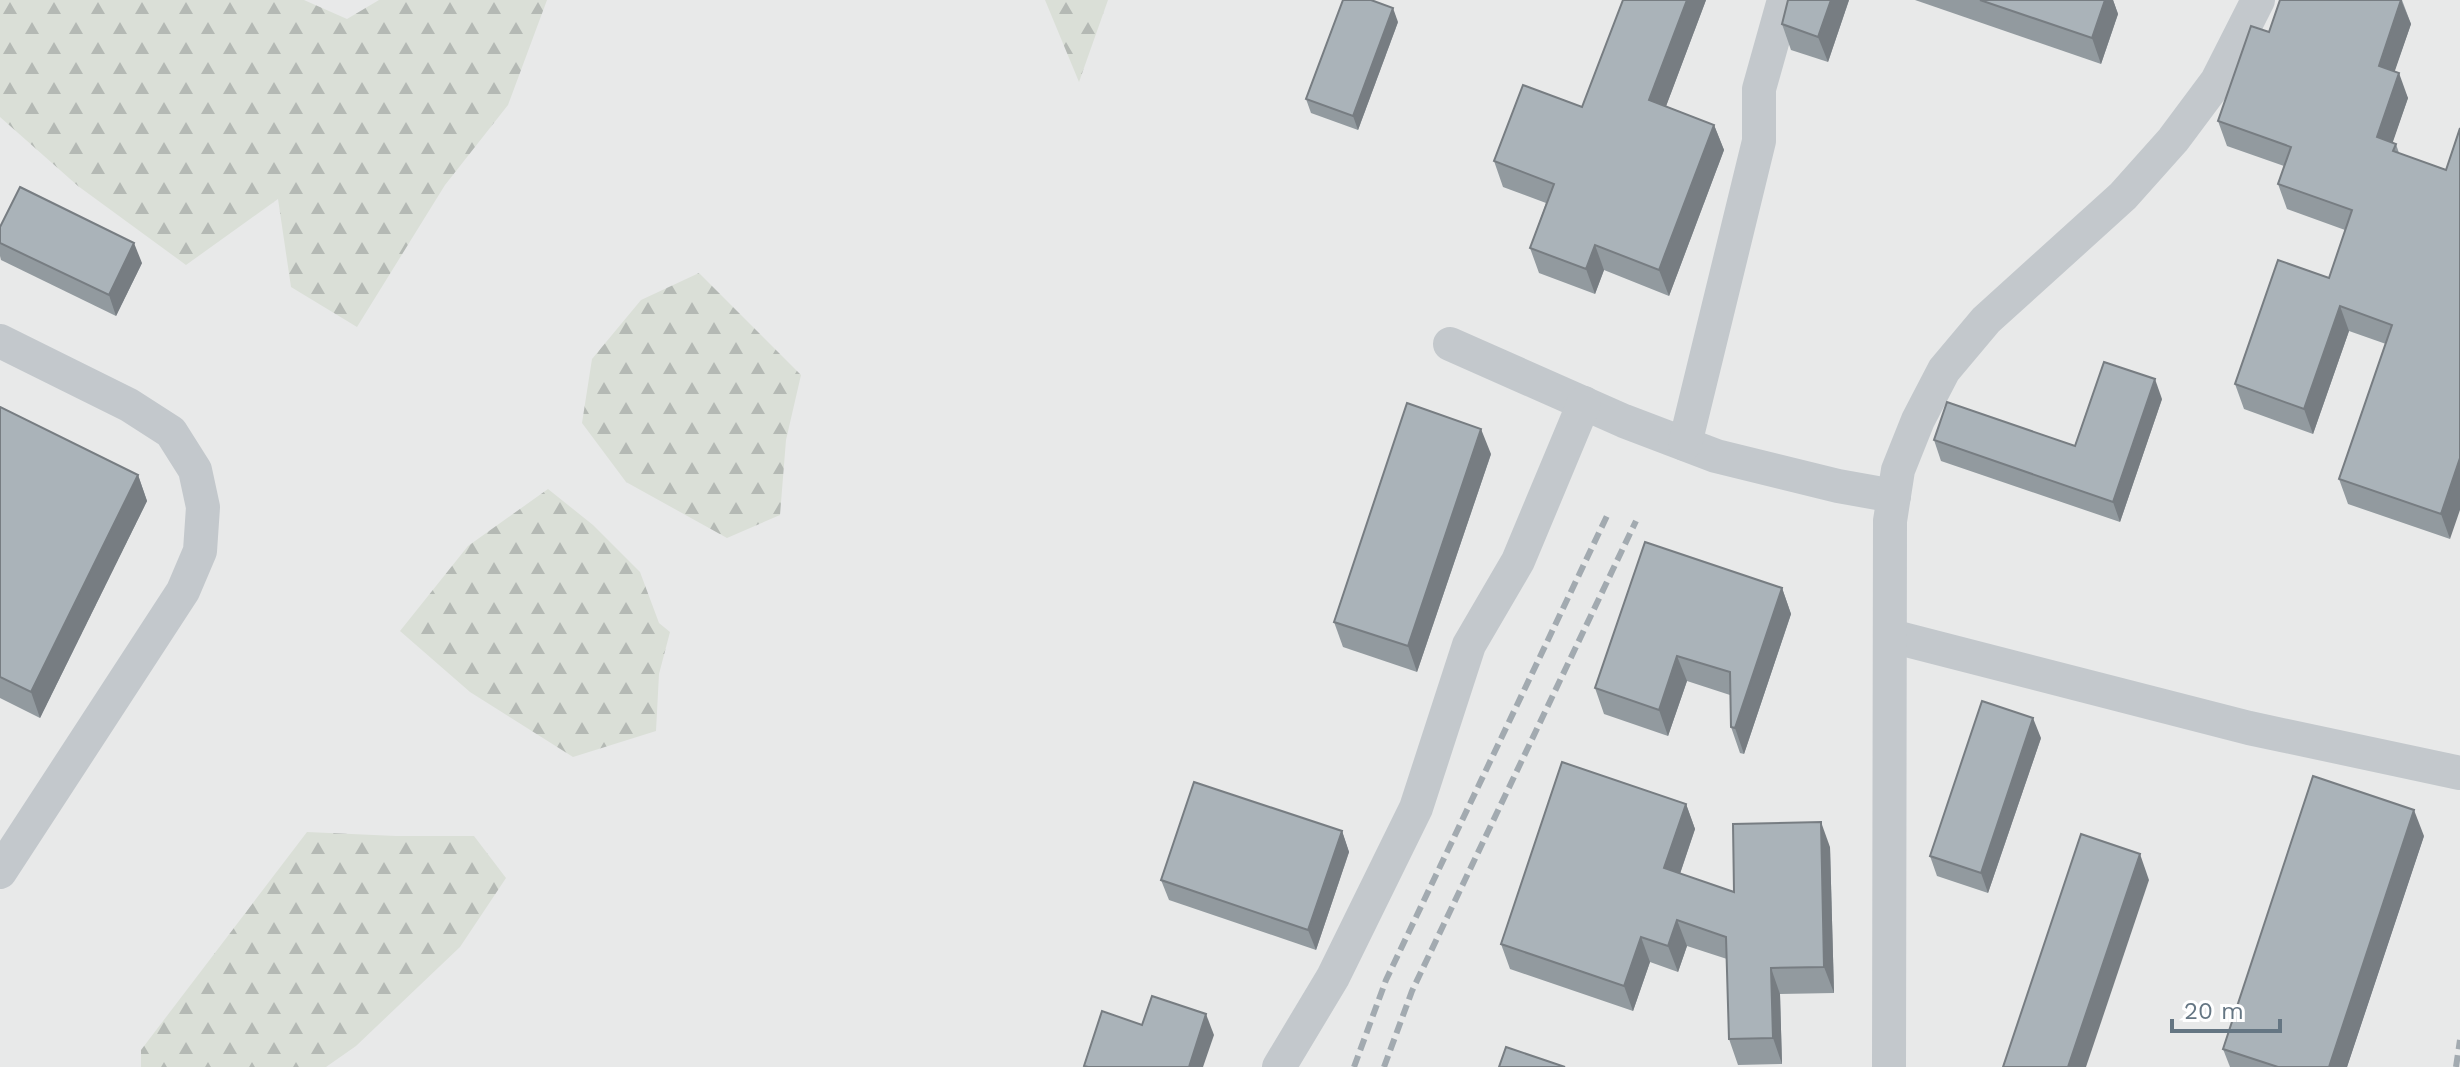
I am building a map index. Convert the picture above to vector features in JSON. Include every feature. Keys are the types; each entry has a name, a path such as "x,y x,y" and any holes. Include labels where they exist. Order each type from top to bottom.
{"street":[{"path":"1685,444 1759,141 1759,89 1784,0"},
{"path":"1889,1067 1890,521 1898,470 1918,420 1944,370 1986,320 2123,196 2173,140 2217,81 2258,0"},
{"path":"0,341 129,405 171,432 195,470 203,507 200,551 183,591 0,872"},
{"path":"1450,344 1584,403 1731,460 1894,496"},
{"path":"1279,1067 1333,977 1416,808 1469,645 1518,561 1584,403"},
{"path":"1891,636 2249,728 2460,773"}],"shaded area":[{"path":"0,0 2460,0 2460,1067 0,1067"}],"green space":[{"path":"0,0 304,0 347,19 379,0 547,0 508,105 445,185 357,327 291,287 278,199 186,265 78,186 0,117"},
{"path":"1045,0 1108,0 1079,82"},
{"path":"699,273 801,375 786,440 780,515 727,538 626,482 582,423 592,359 641,300"},
{"path":"548,489 593,525 640,572 659,623 670,632 659,674 656,731 573,757 470,692 400,631 468,546"},
{"path":"307,832 474,836 506,878 460,947 356,1046 326,1067 141,1067 141,1050"}],"building":[{"path":"1343,0 1371,0 1393,8 1353,116 1306,99"},
{"path":"1623,0 1687,0 1649,100 1714,125 1659,270 1595,245 1586,269 1530,248 1554,184 1494,161 1523,85 1582,107"},
{"path":"1788,0 1831,0 1818,37 1782,24"},
{"path":"1980,0 2105,0 2092,38"},
{"path":"2280,0 2401,0 2379,66 2399,73 2377,137 2396,144 2393,151 2446,170 2460,128 2460,458 2441,514 2339,479 2392,325 2340,306 2304,409 2235,384 2278,260 2329,278 2352,210 2278,184 2291,147 2218,121 2251,26 2269,32"},
{"path":"20,187 134,243 109,295 0,243 0,227"},
{"path":"2104,362 2155,379 2113,502 1934,440 1947,402 2075,446"},
{"path":"1407,403 1481,429 1408,646 1334,622"},
{"path":"0,407 138,475 31,692 0,677"},
{"path":"1645,542 1782,588 1735,728 1731,727 1730,672 1677,656 1659,710 1595,688"},
{"path":"1982,701 2033,718 1981,873 1930,856"},
{"path":"1562,762 1686,804 1664,868 1734,892 1733,824 1821,822 1824,967 1771,968 1773,1038 1729,1039 1726,937 1677,920 1668,946 1641,937 1624,986 1501,944"},
{"path":"2313,776 2414,810 2329,1067 2278,1067 2223,1049"},
{"path":"1194,782 1342,831 1308,930 1161,880"},
{"path":"2081,834 2140,854 2068,1067 2003,1067"},
{"path":"1152,996 1206,1014 1189,1067 1084,1066 1102,1011 1142,1025"},
{"path":"1506,1047 1565,1067 1499,1067"}],"railway":[{"path":"1354,1067 1386,980 1607,516"},
{"path":"1384,1067 1412,991 1636,521"},
{"path":"2456,1067 2460,1040"}]}
